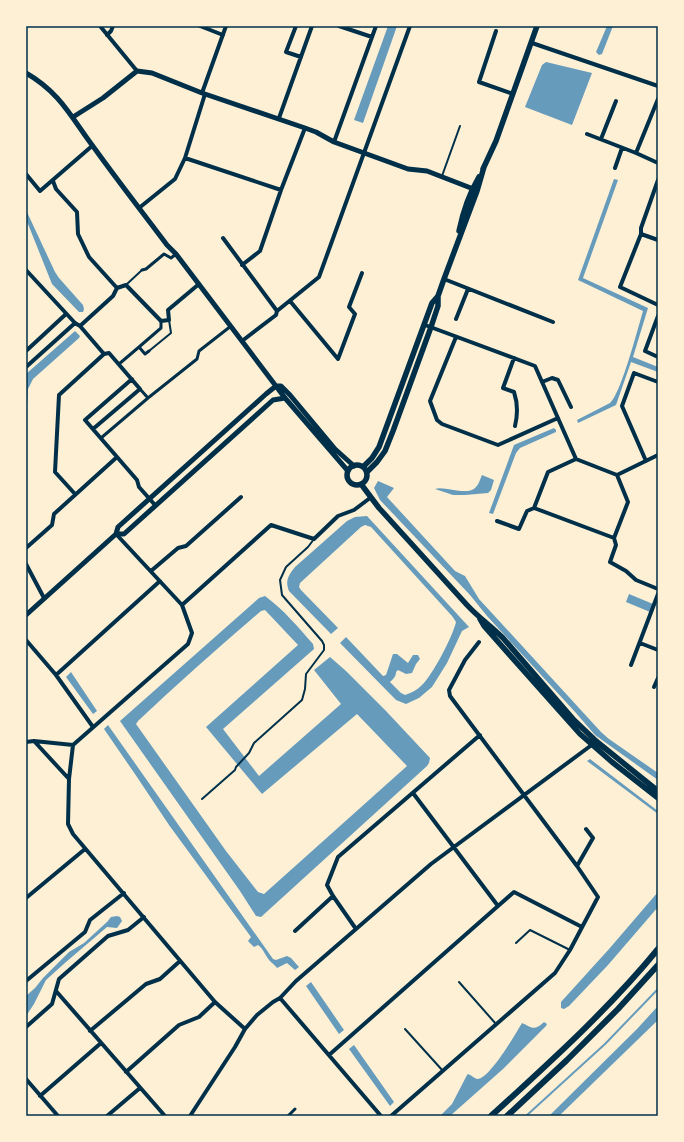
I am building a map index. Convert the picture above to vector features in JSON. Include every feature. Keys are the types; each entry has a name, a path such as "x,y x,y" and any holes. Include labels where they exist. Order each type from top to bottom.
{"main road":[{"path":"363,467 372,458 379,447 432,303 438,296 444,280 458,238 462,216 496,141 537,26"},
{"path":"367,472 363,467 358,465 354,466 348,471 350,482 361,484 366,480 367,472 385,451 431,327 438,306 438,296"},
{"path":"361,484 370,498 478,617 492,627 594,743 612,762 658,798"},
{"path":"594,743 658,791"},
{"path":"491,1116 561,1051 606,1006 658,949"},
{"path":"507,1116 567,1060 618,1009 658,965"}],"street":[{"path":"100,26 137,71 152,73 203,93 279,118 316,132 334,142 364,153 408,168 427,171 475,190"},
{"path":"107,35 113,26"},
{"path":"200,26 223,35"},
{"path":"139,208 175,180 185,158 203,93 226,26"},
{"path":"296,26 286,52 301,57"},
{"path":"279,118 312,26"},
{"path":"339,26 372,37"},
{"path":"334,142 376,26"},
{"path":"242,341 276,315 277,310 319,277 410,26"},
{"path":"496,31 479,82 513,94"},
{"path":"532,43 658,86"},
{"path":"73,117 103,98 137,71"},
{"path":"26,73 39,81 52,92 73,117 92,146 285,398 348,471"},
{"path":"636,153 658,99"},
{"path":"601,139 616,101"},
{"path":"242,265 260,251 281,190 305,128"},
{"path":"587,134 658,163"},
{"path":"26,174 40,191 92,146"},
{"path":"615,168 622,148"},
{"path":"185,158 281,190"},
{"path":"658,180 641,228 641,234 620,287 658,305"},
{"path":"53,181 56,189 77,212 78,234 89,257 117,288"},
{"path":"641,234 658,240"},
{"path":"223,238 277,310"},
{"path":"142,270 146,269 164,254 171,258 176,254"},
{"path":"26,270 66,314 80,326 104,354"},
{"path":"290,301 338,359 355,314 349,307 362,273"},
{"path":"444,280 553,322"},
{"path":"161,321 169,320 168,310 199,284"},
{"path":"80,326 113,296 117,288 126,285 161,321 161,328 119,364"},
{"path":"456,319 468,289"},
{"path":"26,351 66,314"},
{"path":"658,316 645,351 658,357"},
{"path":"26,367 75,323"},
{"path":"425,324 535,366 576,459 617,475 628,502 614,538 616,545 610,562 626,571 636,580 658,589"},
{"path":"101,438 148,398 197,360 199,351 231,326"},
{"path":"456,337 430,401 437,420 442,424 498,445 558,418"},
{"path":"139,347 145,354 149,351"},
{"path":"75,494 55,472 57,409 59,395 104,354 109,353 148,398"},
{"path":"514,358 503,388 514,392 518,402 515,426"},
{"path":"646,461 622,406 634,372 658,382"},
{"path":"542,382 552,378 558,380 571,407"},
{"path":"132,379 85,420 137,480 139,487 155,505"},
{"path":"26,614 116,534 118,527 276,386 281,386 290,395 335,449 354,466"},
{"path":"93,429 140,389"},
{"path":"116,534 124,534 273,400 285,398"},
{"path":"260,399 266,402 266,406"},
{"path":"617,475 658,455"},
{"path":"26,548 52,525 54,514 117,457"},
{"path":"534,508 548,472 576,459"},
{"path":"151,571 178,548 186,546 241,497"},
{"path":"182,605 271,525 314,539 338,516 354,510 370,498"},
{"path":"497,521 519,529 527,511 534,508 614,538"},
{"path":"116,534 182,605 192,633 188,644 73,745 69,779 68,824 73,834 85,849 124,893 215,1002 245,1029"},
{"path":"26,564 44,598"},
{"path":"56,675 160,581"},
{"path":"631,665 658,594"},
{"path":"26,640 56,675 93,727"},
{"path":"391,1116 555,973 570,950 598,897 577,866 450,696 449,693 465,660 479,642"},
{"path":"640,643 658,650"},
{"path":"654,687 658,678"},
{"path":"356,929 333,896 327,884 338,857 480,736"},
{"path":"26,742 34,741 73,745"},
{"path":"34,741 69,779"},
{"path":"190,1116 245,1029 257,1015 272,1002 280,998 296,982 431,864 594,743"},
{"path":"413,793 498,906"},
{"path":"577,866 593,838 586,829"},
{"path":"26,898 85,849"},
{"path":"26,890 30,895"},
{"path":"329,1055 514,892 582,927"},
{"path":"26,981 85,932 90,920 124,893"},
{"path":"295,931 333,896"},
{"path":"26,1027 52,1004 59,979 108,936 128,930 144,917"},
{"path":"90,1031 146,984 160,978 180,961"},
{"path":"56,991 165,1116"},
{"path":"280,998 381,1116"},
{"path":"126,1072 179,1025 199,1017 215,1002"},
{"path":"40,1096 101,1043"},
{"path":"26,1079 58,1116"},
{"path":"107,1116 140,1088"},
{"path":"288,1116 295,1109"}],"lane":[{"path":"442,177 460,126"},
{"path":"126,285 142,270"},
{"path":"149,351 171,333 169,320"},
{"path":"202,799 235,770 249,753 254,743 302,700 305,689 306,674 324,650 322,641 282,595 280,580 286,567 308,547 314,539"},
{"path":"516,943 530,930 570,950"},
{"path":"459,982 496,1024"},
{"path":"405,1029 443,1071"}],"water":[{"path":"388,26 397,26 363,123 354,120"},
{"path":"607,26 613,26 602,54 599,55 596,52"},
{"path":"546,62 592,73 572,125 525,107 542,65"},
{"path":"614,179 618,180 583,278 648,308 633,357 658,367 658,372 631,362 616,405 578,423 577,420 610,403 614,397 629,360 643,311 578,280"},
{"path":"26,210 55,272 83,305 83,312 79,312 52,284 26,219"},
{"path":"75,331 80,336 79,338 33,379 28,389 26,424 26,374"},
{"path":"554,428 556,432 520,448 516,453 493,514 489,513 514,445"},
{"path":"482,475 494,480 491,490 488,493 453,495 435,489 444,488 462,491 472,490 479,483"},
{"path":"378,481 394,488 387,497 455,571 465,576 479,599 601,732 658,773 658,780 595,735 487,616 470,595 380,500 374,488"},
{"path":"367,516 469,627 462,631 447,663 432,687 419,698 406,704 396,700 340,643 346,637 383,676 386,675 393,654 397,654 408,663 413,655 418,655 420,659 412,673 406,674 398,670 390,682 405,695 420,687 431,673 447,646 456,622 371,527 365,525 361,527 300,583 299,587 301,590 338,628 331,634 289,591 287,584 288,579 295,567 347,521 355,517"},
{"path":"629,594 653,604 650,612 626,602"},
{"path":"265,596 278,607 313,644 314,649 223,729 259,776 341,704 314,670 330,657 386,711 430,758 427,766 261,917 256,916 120,721 259,598","holes":["265,610 298,645 206,727 262,794 357,714 407,766 264,894 258,892 226,851 136,724 183,679 261,611"]},
{"path":"71,672 97,711 93,714 66,677"},
{"path":"108,725 273,959 276,960 287,956 291,958 299,967 295,970 287,963 277,968 258,945 254,947 248,941 251,937 169,825 104,729"},
{"path":"590,759 658,811 658,814 587,761"},
{"path":"658,892 658,907 608,965 569,1006 564,1009 561,1008 561,1002"},
{"path":"111,917 120,917 122,921 117,928 107,927 46,980 26,1016 26,996 69,952 84,943"},
{"path":"311,982 344,1030 339,1034 306,986"},
{"path":"658,1006 658,1020 559,1116 549,1116 637,1029"},
{"path":"544,1022 547,1024 546,1026 503,1069 450,1116 440,1116 452,1104 468,1074 477,1079 488,1072 502,1055 522,1023 536,1028"},
{"path":"354,1045 394,1102 390,1106 349,1049"}],"waterway":[{"path":"526,1116 605,1044 658,989"}]}
